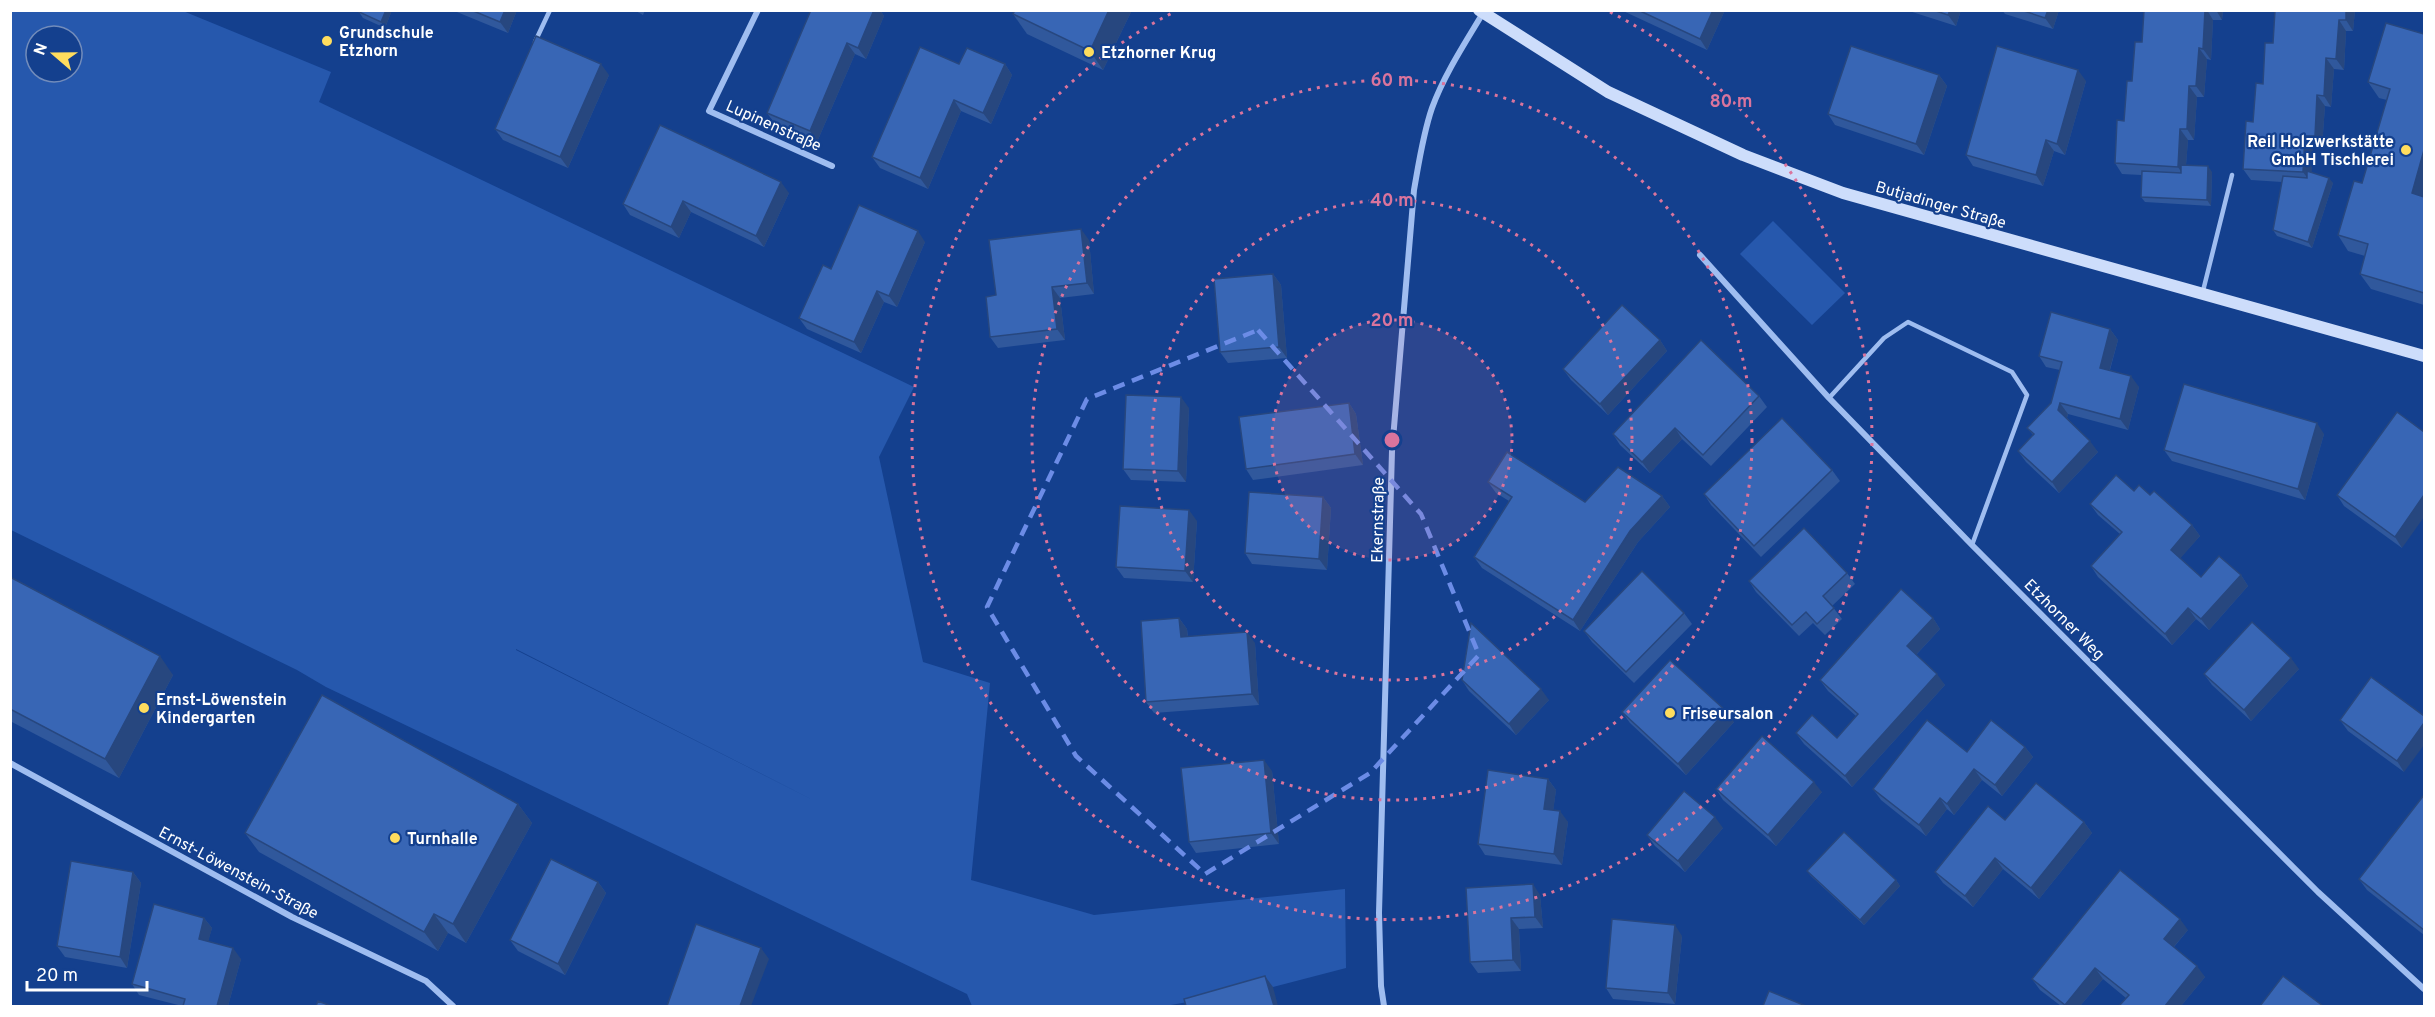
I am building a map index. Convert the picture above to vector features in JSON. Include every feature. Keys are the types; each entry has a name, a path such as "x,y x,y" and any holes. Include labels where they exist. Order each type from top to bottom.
{"street":[{"name":"Lupinenstraße","path":"758,10 710,111 832,166"},
{"name":"Butjadinger Straße","path":"1481,12 1608,92 1743,156 1843,193 2424,356"},
{"name":"Ekernstraße","path":"1384,1006 1381,986 1379,913 1392,451 1414,190 1420,152 1433,106 1481,12"},
{"name":"Etzhorner Weg","path":"1700,255 1828,398 1972,545 2318,892 2424,989"},
{"name":"Ernst-Löwenstein-Straße","path":"10,763 292,917 426,981 453,1006"}],"lane":[{"path":"531,51 550,10"},
{"path":"2202,294 2232,174"},
{"path":"1828,398 1884,338 1908,322 2012,372 2027,395 1972,545"}],"highlighted area":[{"path":"1258,330 1421,514 1479,655 1370,773 1205,874 1076,756 987,607 1087,399"}],"shaded area":[{"path":"10,11 183,11 331,72 319,102 914,387 879,457 923,662 990,683 971,880 1094,915 1345,889 1346,968 1273,987 1165,1006 972,1006 967,994 326,687 297,670 11,530","holes":["516,649 815,801 516,650"]},
{"path":"1773,221 1845,293 1812,325 1740,254"}],"building":[{"path":"360,10 386,10 381,22 359,12"},
{"path":"471,10 505,10 500,22"},
{"path":"811,10 874,10 858,48 847,43 810,131 767,113"},
{"path":"1015,10 1109,10 1090,51 1013,14"},
{"path":"1638,10 1713,10 1700,39"},
{"path":"1933,10 1950,10 1948,15"},
{"path":"2021,10 2048,10 2045,18"},
{"path":"2144,10 2205,10 2203,49 2199,48 2196,86 2189,86 2187,129 2180,129 2178,167 2115,163 2117,120 2124,121 2127,81 2132,81 2135,42 2142,42"},
{"path":"2275,10 2346,10 2346,20 2339,20 2336,59 2326,58 2324,96 2317,95 2315,136 2305,136 2303,172 2243,169 2246,121 2253,122 2256,83 2263,84 2265,43 2273,43"},
{"name":"Reil Holzwerkstätte GmbH Tischlerei","path":"2386,23 2424,34 2424,150 2412,193 2424,197 2424,293 2360,274 2368,244 2338,235 2354,181 2362,183 2390,89 2368,82"},
{"path":"536,36 601,64 560,157 495,129"},
{"path":"1851,46 1939,75 1916,144 1828,114"},
{"path":"1997,46 2078,70 2057,144 2046,140 2036,175 1966,155"},
{"path":"920,47 959,64 967,48 1005,64 983,113 954,100 920,178 872,157"},
{"path":"660,125 781,182 756,236 683,201 671,227 623,204"},
{"path":"2181,165 2208,166 2207,200 2141,197 2142,171 2181,173"},
{"path":"2307,171 2329,178 2308,242 2273,230 2283,176 2307,178"},
{"path":"859,205 918,231 889,296 877,291 854,342 799,318 823,265 831,269"},
{"path":"1081,229 1087,283 1052,287 1057,329 990,337 986,297 996,295 989,240"},
{"path":"1273,274 1279,347 1220,352 1214,279"},
{"path":"1622,305 1660,340 1600,404 1563,369"},
{"path":"2051,312 2110,329 2100,368 2131,376 2120,419 2060,403 2058,410 2090,441 2052,482 2018,451 2034,434 2027,428 2051,403 2062,362 2039,356"},
{"path":"1701,340 1759,396 1703,455 1675,428 1642,462 1613,434"},
{"path":"2184,384 2317,423 2298,489 2164,450"},
{"path":"1126,395 1181,397 1178,471 1123,469"},
{"path":"1349,403 1355,454 1246,469 1239,417"},
{"path":"2397,412 2424,432 2424,495 2395,537 2337,495"},
{"path":"1782,418 1832,470 1754,546 1704,494"},
{"path":"1507,452 1585,502 1618,467 1662,496 1630,531 1573,620 1474,557 1512,497 1488,482"},
{"path":"2116,475 2134,491 2139,485 2150,495 2154,491 2192,525 2171,550 2201,577 2219,556 2241,575 2201,619 2188,608 2165,634 2091,566 2122,532 2090,504"},
{"path":"1249,492 1323,497 1319,559 1245,553"},
{"path":"1120,506 1189,510 1185,571 1116,567"},
{"path":"1804,528 1847,573 1823,596 1834,608 1817,624 1806,612 1792,625 1749,581"},
{"path":"1642,571 1684,613 1626,672 1584,631"},
{"path":"10,577 160,656 105,759 10,709"},
{"path":"1901,589 1933,618 1907,646 1937,674 1845,776 1796,733 1812,715 1837,738 1858,714 1820,680"},
{"path":"1179,618 1181,637 1247,632 1252,694 1146,702 1141,621"},
{"path":"2252,622 2291,658 2244,710 2204,674"},
{"path":"1471,623 1541,689 1509,724 1462,680"},
{"path":"1670,660 1726,711 1678,764 1622,712"},
{"path":"2371,677 2424,716 2424,723 2397,761 2340,720"},
{"name":"Turnhalle","path":"322,695 518,804 453,924 434,914 424,932 245,833"},
{"path":"1927,720 1967,752 1991,720 2025,747 1995,785 1974,769 1947,804 1940,798 1919,825 1873,789"},
{"path":"1762,736 1814,782 1768,835 1716,789"},
{"path":"1264,760 1271,833 1189,842 1181,768"},
{"path":"1488,770 1548,779 1544,809 1560,811 1554,854 1478,844"},
{"path":"2036,783 2084,822 2031,888 1995,858 1965,896 1935,872 1988,806 2005,820"},
{"path":"1684,791 1715,817 1678,861 1647,835"},
{"path":"2424,795 2424,930 2359,879"},
{"path":"1844,832 1896,880 1860,920 1807,871"},
{"path":"551,859 598,882 558,964 510,940"},
{"path":"71,861 133,872 120,957 57,946"},
{"path":"2120,870 2180,919 2164,939 2197,966 2165,1006 2119,1006 2129,995 2095,968 2065,1005 2032,979"},
{"path":"1533,884 1535,917 1511,918 1513,960 1470,962 1466,888"},
{"path":"154,904 204,918 199,939 233,948 217,1006 183,1006 185,999 132,984"},
{"path":"1612,919 1675,925 1668,993 1606,988"},
{"path":"696,924 761,948 740,1006 667,1006"},
{"path":"1265,976 1274,1006 1186,1006 1184,999"},
{"path":"2283,976 2323,1006 2260,1006"},
{"path":"1769,991 1806,1006 1763,1006"},
{"path":"318,1001 331,1006 316,1006"}],"place":[{"name":"Grundschule Etzhorn","path":"327,41"},
{"name":"Etzhorner Krug","path":"1089,52"},
{"name":"Reil Holzwerkstätte GmbH Tischlerei","path":"2406,150"},
{"name":"Ernst-Löwenstein Kindergarten","path":"144,708"},
{"name":"Friseursalon","path":"1670,713"},
{"name":"Turnhalle","path":"395,838"}]}
